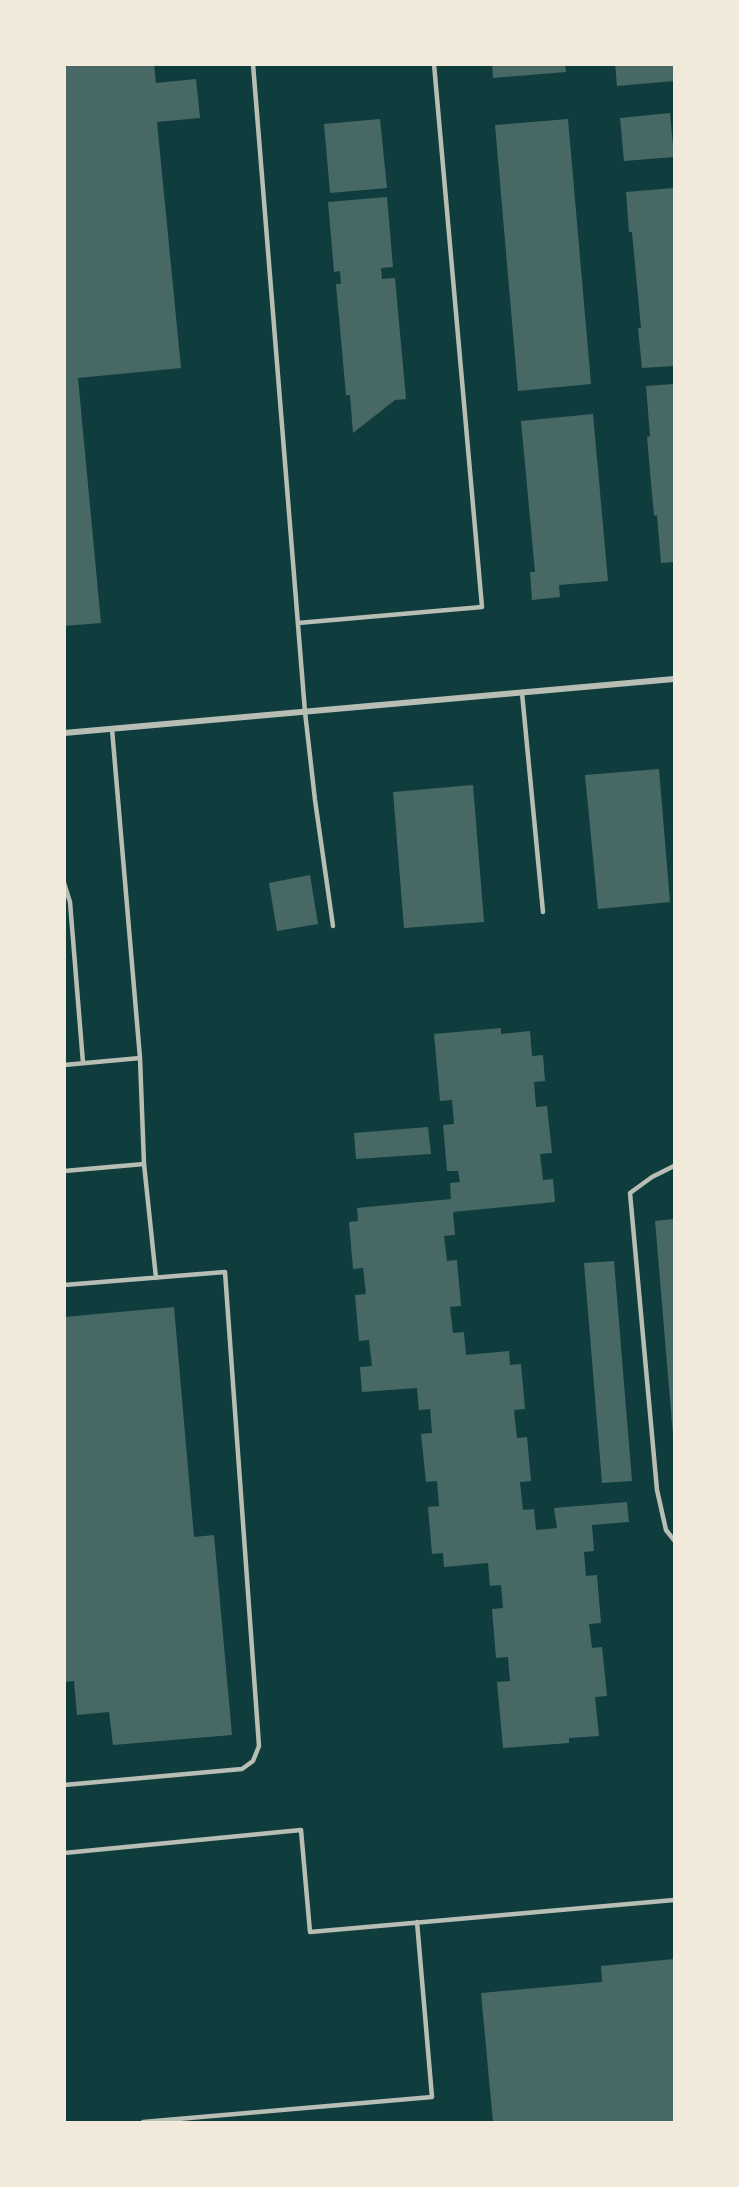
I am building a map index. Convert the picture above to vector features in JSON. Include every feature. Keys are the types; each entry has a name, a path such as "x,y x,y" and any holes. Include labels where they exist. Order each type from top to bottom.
{"street":[{"path":"64,733 675,679"}],"lane":[{"path":"253,64 305,712 333,927"},
{"path":"298,623 482,607 434,64"},
{"path":"522,693 543,912"},
{"path":"112,729 140,1059 144,1164 156,1278"},
{"path":"64,883 70,902 83,1064"},
{"path":"64,1065 140,1059"},
{"path":"64,1171 144,1164"},
{"path":"675,1166 652,1177 630,1193 657,1490 666,1530 675,1540"},
{"path":"64,1285 225,1272 259,1746 253,1761 242,1769 64,1785"},
{"path":"64,1853 301,1830 310,1932 675,1900"},
{"path":"143,2122 432,2097 417,1922"}],"building":[{"path":"64,64 154,64 156,83 196,79 200,118 157,122 181,368 78,378 101,623 64,626"},
{"path":"492,64 565,64 566,72 493,78"},
{"path":"615,64 674,64 674,81 617,86"},
{"path":"670,113 674,157 624,161 620,118"},
{"path":"380,119 387,188 330,193 324,124"},
{"path":"568,119 591,384 518,391 495,125"},
{"path":"674,188 674,366 642,368 638,328 641,328 626,192"},
{"path":"387,197 393,267 381,268 382,279 395,278 406,399 395,400 353,433 350,395 346,395 336,284 341,284 340,271 334,272 328,202"},
{"path":"674,384 674,562 661,563 647,437 650,436 646,386"},
{"path":"593,414 608,581 559,585 560,597 532,600 530,572 535,572 521,421"},
{"path":"659,769 670,902 598,909 585,775"},
{"path":"473,785 484,922 404,928 393,792"},
{"path":"310,875 318,924 277,931 269,883"},
{"path":"501,1028 501,1034 530,1031 532,1056 543,1055 545,1081 534,1082 536,1107 547,1106 552,1153 540,1154 543,1180 553,1179 555,1202 453,1212 455,1235 444,1236 447,1261 457,1260 461,1306 450,1307 453,1333 464,1332 466,1355 509,1351 510,1365 521,1364 525,1409 514,1410 517,1438 527,1437 531,1481 520,1482 523,1510 534,1509 536,1530 557,1528 554,1508 627,1502 629,1522 592,1525 594,1551 584,1552 586,1576 597,1575 601,1623 589,1624 592,1648 602,1647 607,1696 595,1697 599,1736 569,1738 569,1743 503,1748 497,1682 510,1681 508,1657 496,1658 492,1609 503,1608 501,1585 490,1586 488,1563 444,1567 443,1553 432,1554 428,1507 439,1506 437,1481 426,1482 421,1434 432,1433 430,1409 419,1410 417,1388 362,1392 360,1367 372,1366 369,1340 359,1341 355,1295 366,1294 363,1268 353,1269 349,1222 358,1221 357,1208 451,1199 450,1183 460,1182 458,1171 447,1171 443,1125 454,1124 452,1100 440,1101 434,1034"},
{"path":"428,1127 431,1154 356,1159 354,1133"},
{"path":"674,1219 674,1434 673,1435 655,1221"},
{"path":"614,1261 632,1481 602,1483 584,1263"},
{"path":"174,1307 194,1537 214,1535 232,1735 113,1745 109,1712 77,1715 74,1681 64,1682 64,1317"},
{"path":"674,1959 674,2122 493,2122 481,1993 602,1982 601,1966"}]}
